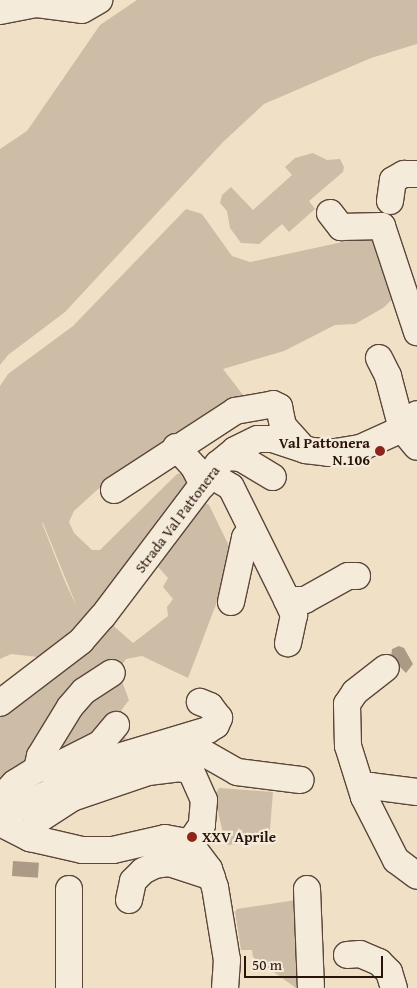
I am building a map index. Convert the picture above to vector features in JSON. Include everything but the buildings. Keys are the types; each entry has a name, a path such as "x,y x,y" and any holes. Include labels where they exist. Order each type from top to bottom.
{"street":[{"path":"0,11 37,4 82,10 99,0"},
{"path":"390,201 393,180 404,174 417,174"},
{"path":"330,213 341,227 382,226 417,332"},
{"path":"379,358 412,430"},
{"path":"114,490 224,415 273,404 282,412 283,426 288,434 305,450"},
{"name":"Strada Val Pattonera","path":"0,703 80,641 104,616 213,472 258,440 272,439 305,450 329,453 360,448 412,430"},
{"path":"176,447 194,467 213,472 231,487 294,615 288,643"},
{"path":"213,472 241,458 272,477"},
{"path":"230,602 245,538 251,529"},
{"path":"287,600 305,600 348,576 357,576"},
{"path":"386,668 355,692 347,704 348,746 364,796 396,860 417,876"},
{"path":"37,769 40,756 70,707 84,691 112,673"},
{"path":"0,818 100,768 118,757 216,725 219,718 216,712 200,702"},
{"path":"0,799 15,782 37,769 54,767 95,747 106,738 116,725"},
{"path":"100,768 121,765 186,747 201,751 237,772 300,780"},
{"path":"30,838 38,820 72,798 148,772 185,769 194,776 204,800 202,825 188,846"},
{"path":"364,796 371,786 417,792"},
{"path":"0,823 30,838 99,852 165,838 188,846 200,856 212,877 227,960 225,988"},
{"path":"129,900 134,881 143,871 155,865 169,863 212,877"},
{"path":"69,889 69,988"},
{"path":"307,889 311,988"},
{"path":"347,955 360,954 379,962 390,972 394,988"}],"shaded area":[{"path":"137,0 417,0 417,44 371,58 264,104 223,142 65,312 8,355 0,365 0,149 27,131 100,25"},
{"path":"313,153 327,160 340,159 344,167 343,172 309,201 315,209 289,232 282,224 259,244 241,243 230,228 227,211 220,203 222,195 231,187 253,210 292,175 285,167 295,158"},
{"path":"186,209 202,214 232,256 250,262 361,238 376,240 395,297 383,308 355,324 335,325 284,351 223,369 243,395 242,401 154,452 97,490 74,511 69,522 74,533 92,550 100,550 177,474 182,473 189,483 117,586 69,637 54,648 38,657 11,654 0,659 0,386 8,374 73,326","holes":["43,523 77,607 66,584"]},
{"path":"202,501 209,505 231,550 228,573 188,678 142,656 126,659 118,671 129,700 117,716 126,739 122,748 16,796 0,787 0,710 108,621 133,643 168,616 167,607 173,599 163,587 168,578 153,561"},
{"path":"399,646 404,648 413,664 406,673 391,658 392,649"},
{"path":"219,788 273,792 269,842 226,845 214,796"},
{"path":"13,861 39,863 38,878 12,876"},
{"path":"296,900 305,988 296,988 253,957 252,950 241,950 235,912 237,909"}],"place":[{"name":"Val Pattonera N.106","path":"380,451"},
{"name":"XXV Aprile","path":"192,837"}]}
